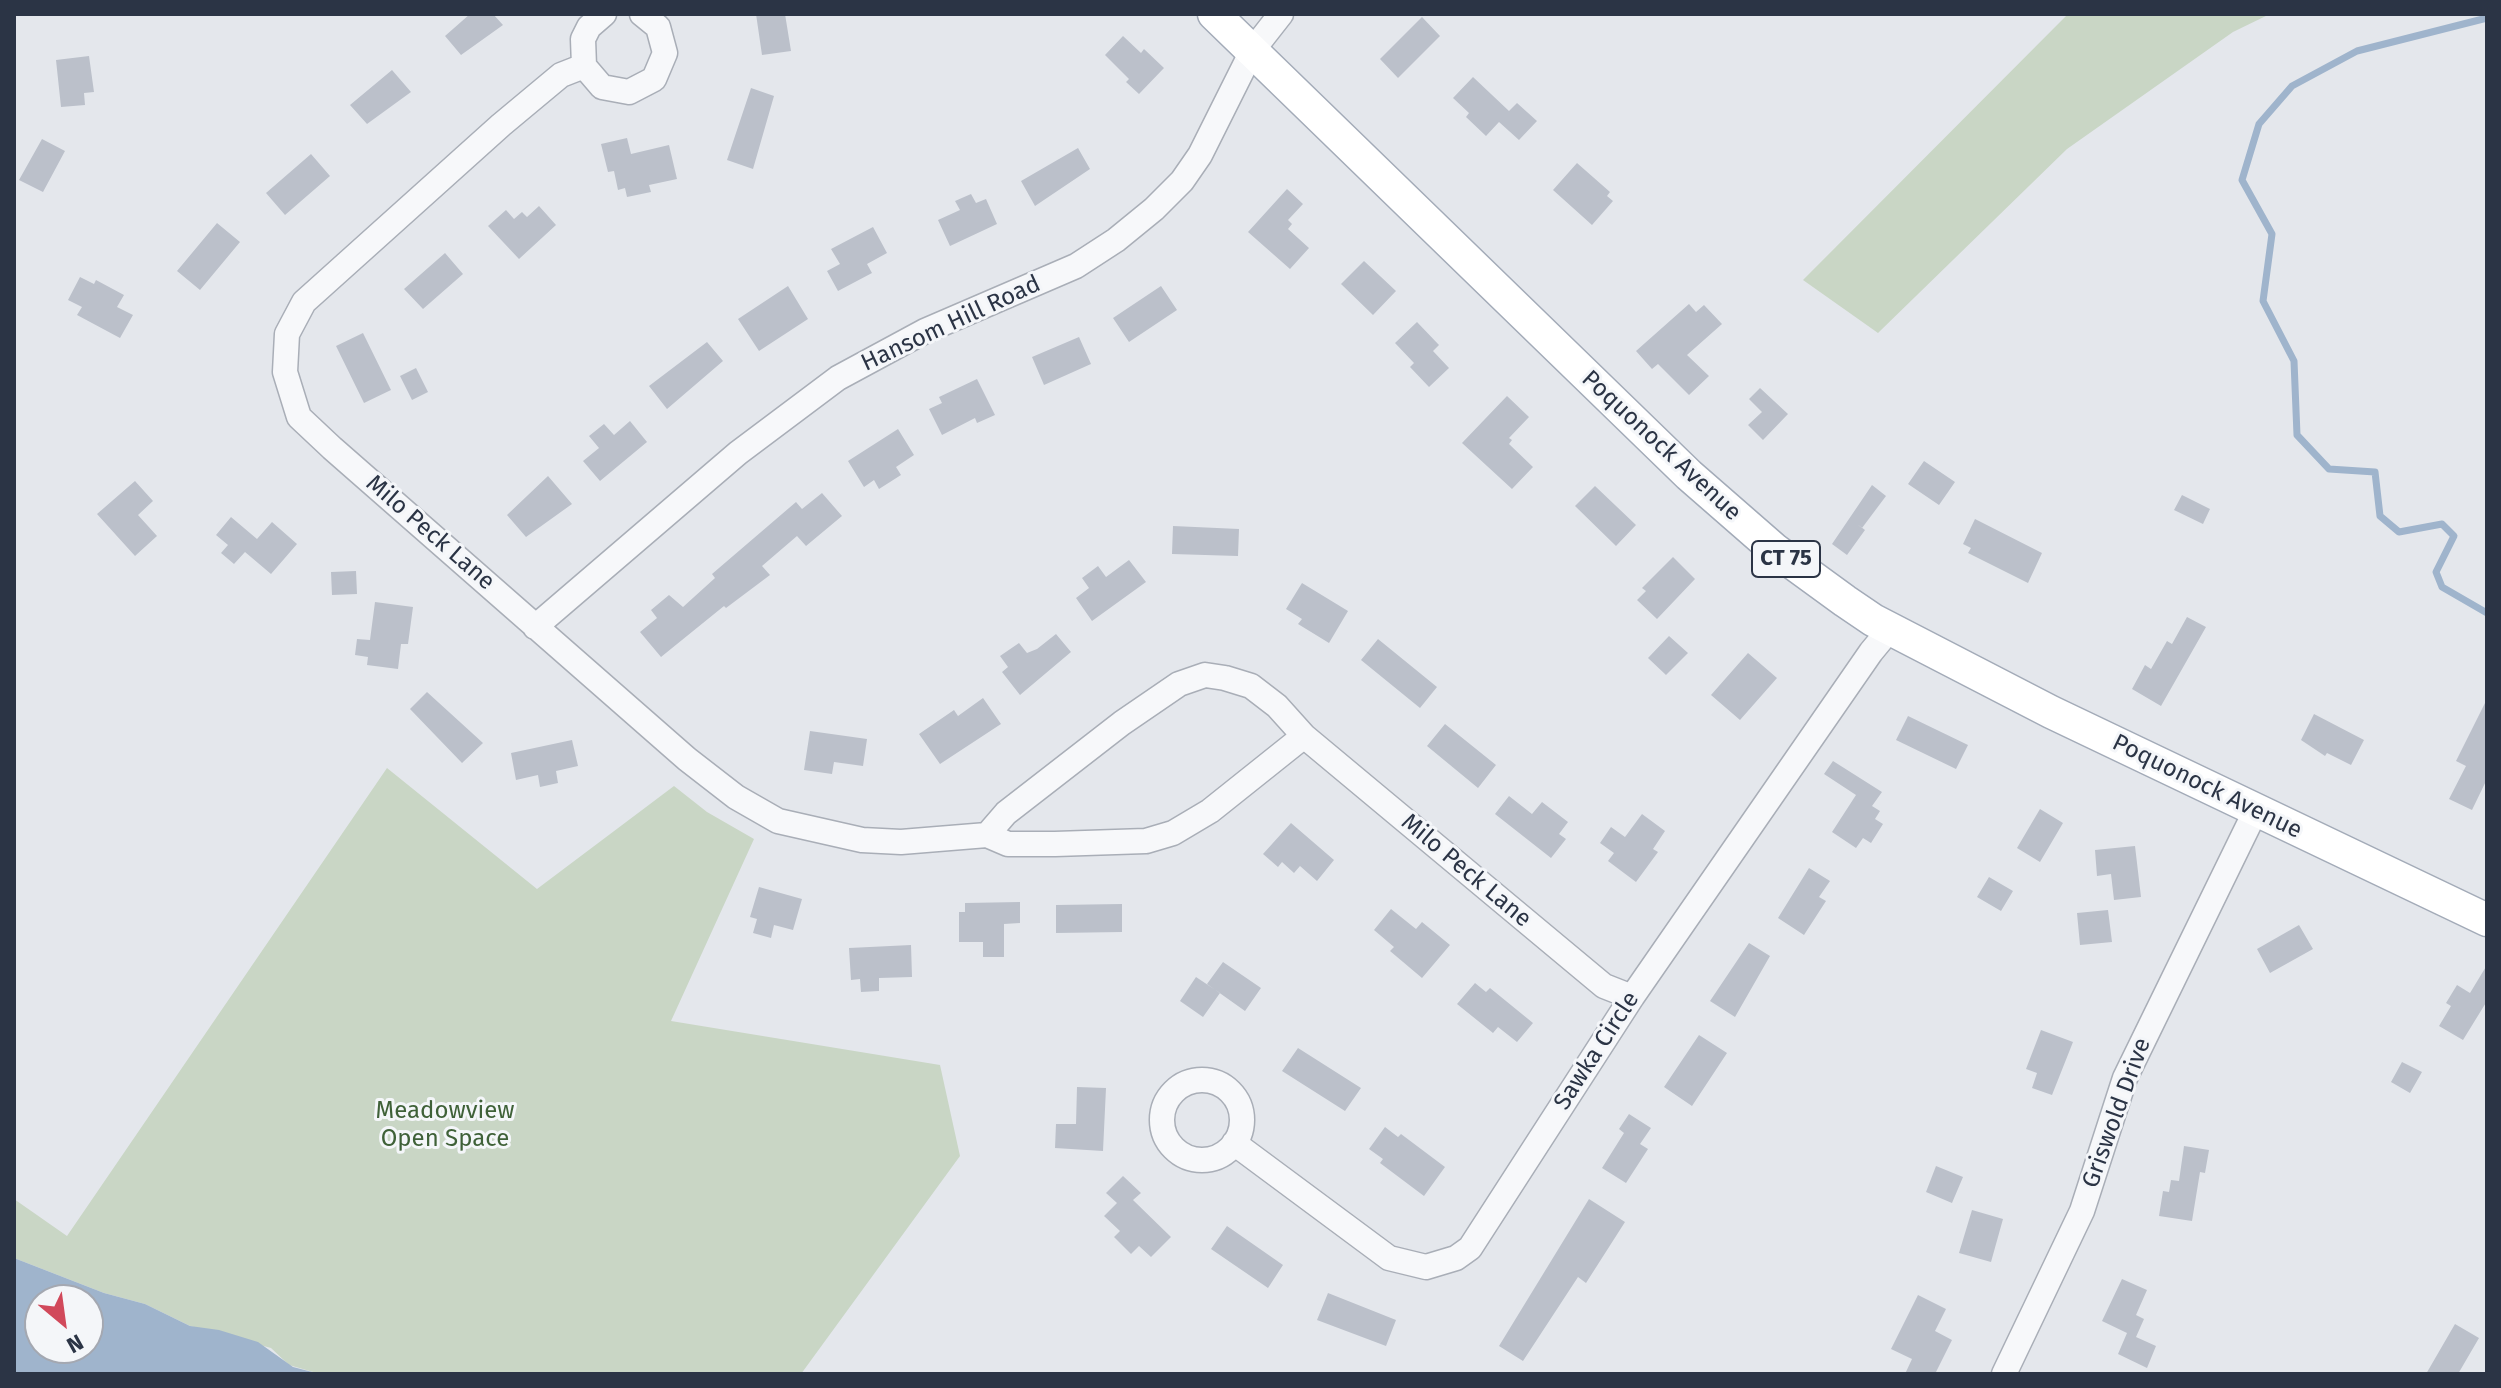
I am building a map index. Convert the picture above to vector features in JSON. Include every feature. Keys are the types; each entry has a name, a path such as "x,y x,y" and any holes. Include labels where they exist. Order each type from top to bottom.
{"main road":[{"name":"Poquonock Avenue","path":"1214,14 1724,507 1786,559 1890,629 2487,920"}],"street":[{"path":"604,14 589,27 583,39 584,66 602,87 615,92 643,88 662,67 664,39 658,27 642,14"},
{"name":"Hansom Hill Road","path":"535,627 738,453 838,378 925,331 1076,266 1116,240 1182,181 1214,129 1252,51 1281,14"},
{"name":"Milo Peck Lane","path":"584,66 561,75 501,125 304,302 287,334 285,353 285,372 299,417 687,759 736,797 778,821 862,840 901,842 987,835 1008,844 1146,841 1173,833 1210,811 1304,736"},
{"name":"Sawka Circle","path":"1234,1143 1389,1258 1426,1267 1445,1262 1470,1248 1482,1234 1632,997 1890,629"},
{"name":"Milo Peck Lane","path":"987,835 1006,813 1122,723 1179,684 1205,675 1251,686 1277,706 1304,736 1604,986 1632,997"},
{"name":"Griswold Drive","path":"2004,1374 2082,1211 2125,1078 2256,810"}],"green space":[{"path":"2068,14 2270,14 2233,32 2067,149 1878,333 1803,280"},
{"name":"Meadowview Open Space","path":"387,768 537,889 674,786 707,812 754,839 671,1021 940,1065 960,1156 801,1374 320,1374 289,1365 271,1348 190,1326 145,1304 104,1293 104,1284 81,1284 14,1258 14,1199 67,1236"}],"water":[{"path":"14,1258 81,1284 24,1284 24,1364 104,1364 104,1293 145,1304 190,1326 219,1330 258,1342 293,1367 320,1374 14,1374"}],"building":[{"path":"470,14 493,14 503,25 461,55 445,36"},
{"path":"756,14 785,14 791,51 762,55"},
{"path":"1422,17 1440,36 1398,78 1380,59"},
{"path":"1123,36 1141,53 1144,49 1164,68 1139,94 1105,55"},
{"path":"89,56 94,92 84,93 85,105 61,107 56,60"},
{"path":"392,70 411,92 367,124 350,105"},
{"path":"1473,77 1509,111 1517,103 1537,121 1519,140 1499,122 1486,136 1466,117 1469,113 1453,98"},
{"path":"751,88 774,96 753,169 727,160"},
{"path":"627,138 631,154 669,145 677,179 649,185 651,192 627,197 625,188 618,190 614,171 608,172 601,144"},
{"path":"42,139 65,151 43,192 19,180"},
{"path":"1078,148 1090,169 1035,206 1021,181"},
{"path":"311,154 330,176 285,215 266,193"},
{"path":"1577,163 1610,192 1607,196 1613,201 1592,225 1553,190"},
{"path":"1287,189 1303,204 1288,220 1292,224 1288,229 1309,248 1290,269 1248,232"},
{"path":"971,194 976,203 986,199 997,224 950,246 938,220 960,210 955,201"},
{"path":"539,206 556,225 519,259 488,226 506,210 514,219 522,212 527,217"},
{"path":"217,223 240,242 200,290 177,271"},
{"path":"873,227 887,253 867,264 872,273 838,291 827,271 840,264 831,249"},
{"path":"445,253 463,274 423,309 404,289"},
{"path":"1364,261 1396,291 1373,315 1341,284"},
{"path":"80,277 94,284 96,280 124,295 117,307 133,315 120,338 77,315 82,307 68,300"},
{"path":"788,286 808,319 759,351 738,319"},
{"path":"1161,286 1177,310 1129,342 1113,318"},
{"path":"1689,304 1696,312 1704,305 1722,324 1687,355 1709,376 1689,395 1658,364 1652,369 1636,351"},
{"path":"1417,322 1439,345 1433,351 1449,368 1429,387 1410,367 1414,363 1395,343"},
{"path":"363,333 391,390 364,403 336,346"},
{"path":"1079,337 1091,364 1044,385 1032,357"},
{"path":"707,342 723,361 667,409 649,386"},
{"path":"416,368 428,392 412,400 400,376"},
{"path":"977,379 995,415 977,423 975,418 942,435 929,409 942,403 939,397"},
{"path":"1760,388 1788,414 1763,440 1748,425 1762,412 1749,399"},
{"path":"1507,396 1529,417 1509,438 1512,440 1509,444 1533,467 1512,489 1462,443"},
{"path":"630,421 647,442 600,481 583,461 599,448 589,436 604,424 614,435"},
{"path":"898,429 914,455 896,467 901,475 879,489 874,480 864,487 848,461"},
{"path":"1924,461 1955,482 1939,505 1908,484"},
{"path":"548,476 572,504 526,537 507,515"},
{"path":"135,481 153,501 138,515 157,536 135,556 97,514"},
{"path":"1872,485 1886,496 1862,528 1865,530 1847,555 1832,544"},
{"path":"1595,486 1636,525 1616,546 1575,506"},
{"path":"822,493 842,516 806,546 797,536 762,566 770,575 726,608 724,606 661,657 640,632 657,618 651,610 669,595 683,607 715,578 712,574 796,502 802,509"},
{"path":"2182,495 2210,509 2203,524 2174,510"},
{"path":"231,517 257,539 272,522 297,544 271,574 245,552 234,564 221,553 228,545 216,535"},
{"path":"1975,519 2042,553 2028,583 1968,553 1971,548 1963,544"},
{"path":"1173,526 1239,529 1238,556 1172,554"},
{"path":"1673,557 1695,579 1657,619 1637,600 1646,591 1642,588"},
{"path":"1129,560 1146,582 1092,621 1076,598 1089,588 1082,578 1098,566 1106,577"},
{"path":"356,571 357,594 332,595 331,572"},
{"path":"1302,583 1348,611 1329,643 1298,624 1302,619 1286,609"},
{"path":"375,602 413,607 408,644 401,644 398,669 367,665 368,657 355,655 357,639 370,640"},
{"path":"2187,617 2206,627 2161,706 2132,689 2145,665 2151,669 2167,641 2172,644"},
{"path":"1056,634 1071,652 1020,695 1002,672 1008,667 1000,656 1019,643 1027,653"},
{"path":"1669,636 1688,653 1666,675 1648,658"},
{"path":"1378,639 1437,687 1420,708 1361,660"},
{"path":"1748,653 1777,678 1740,720 1711,695"},
{"path":"427,692 483,743 462,763 410,709"},
{"path":"983,698 1001,724 940,764 919,734 954,710 958,716"},
{"path":"2487,699 2487,779 2472,810 2449,799 2466,766 2456,761"},
{"path":"2314,714 2364,740 2351,765 2327,753 2325,756 2301,740"},
{"path":"1908,716 1968,745 1956,769 1896,740"},
{"path":"1445,724 1496,765 1478,788 1427,746"},
{"path":"810,731 867,739 863,766 834,762 832,774 804,770"},
{"path":"572,740 578,766 556,771 558,783 540,787 538,775 516,780 511,753"},
{"path":"1833,761 1882,792 1872,806 1880,811 1875,819 1883,824 1871,843 1863,838 1856,848 1832,832 1856,795 1824,774"},
{"path":"1509,796 1532,814 1542,802 1568,822 1559,834 1566,839 1551,858 1495,814"},
{"path":"2040,809 2063,823 2040,862 2017,848"},
{"path":"1642,814 1665,831 1653,849 1658,852 1636,882 1608,861 1614,853 1600,843 1611,827 1625,837"},
{"path":"1291,823 1334,860 1317,881 1300,866 1294,873 1282,862 1278,867 1263,854"},
{"path":"2135,846 2141,897 2114,900 2111,874 2097,876 2095,850"},
{"path":"1809,868 1830,881 1819,897 1826,901 1804,935 1778,918"},
{"path":"1989,877 2013,891 2001,911 1977,897"},
{"path":"759,887 802,899 793,930 774,925 771,938 753,933 757,919 750,917"},
{"path":"1020,902 1020,923 1004,924 1004,957 983,957 983,942 959,942 959,912 965,912 965,903"},
{"path":"1122,904 1122,932 1056,933 1056,905"},
{"path":"1391,909 1416,929 1422,922 1450,945 1422,978 1390,951 1394,947 1374,930"},
{"path":"2108,910 2112,942 2080,945 2077,913"},
{"path":"2299,925 2313,949 2270,973 2257,949"},
{"path":"1749,943 1770,956 1735,1017 1710,1001"},
{"path":"911,945 912,977 879,978 879,991 861,992 860,979 851,980 849,948"},
{"path":"1223,962 1261,988 1245,1011 1207,984"},
{"path":"2487,965 2487,1001 2463,1040 2439,1026 2451,1006 2446,1003 2457,985 2470,993"},
{"path":"1196,977 1220,993 1203,1017 1180,1001"},
{"path":"1475,983 1486,992 1490,988 1533,1023 1517,1042 1498,1027 1493,1033 1457,1004"},
{"path":"2041,1030 2073,1042 2052,1095 2032,1088 2037,1073 2026,1069"},
{"path":"1699,1035 1727,1053 1692,1106 1664,1087"},
{"path":"1298,1048 1361,1088 1345,1111 1282,1071"},
{"path":"2402,1062 2422,1072 2410,1093 2391,1082"},
{"path":"1077,1087 1106,1088 1103,1151 1055,1148 1056,1124 1076,1124"},
{"path":"1629,1114 1651,1128 1640,1144 1648,1149 1626,1183 1602,1168 1624,1133 1619,1129"},
{"path":"1385,1127 1398,1137 1401,1134 1445,1167 1424,1196 1380,1163 1383,1159 1369,1149"},
{"path":"2184,1146 2209,1150 2205,1173 2200,1172 2192,1221 2159,1216 2163,1191 2169,1192 2171,1180 2179,1181"},
{"path":"1936,1166 1963,1177 1952,1203 1926,1192"},
{"path":"1123,1176 1141,1193 1133,1200 1171,1237 1151,1257 1139,1246 1131,1254 1114,1237 1120,1231 1104,1216 1117,1203 1106,1193"},
{"path":"1589,1199 1625,1222 1586,1283 1578,1277 1523,1361 1499,1346"},
{"path":"1972,1210 2003,1219 1991,1262 1959,1253"},
{"path":"1227,1226 1283,1265 1268,1288 1211,1249"},
{"path":"2122,1279 2147,1290 2136,1315 2144,1319 2136,1337 2156,1346 2147,1368 2118,1354 2127,1333 2102,1321"},
{"path":"1328,1293 1396,1320 1386,1346 1317,1320"},
{"path":"1918,1295 1946,1309 1935,1331 1952,1340 1935,1374 1905,1374 1912,1359 1891,1349"},
{"path":"2455,1324 2479,1338 2458,1374 2426,1374"}],"waterway":[{"path":"2487,18 2357,51 2292,86 2259,124 2242,180 2272,234 2263,301 2294,361 2297,435 2329,469 2375,472 2380,516 2399,532 2442,524 2454,536 2436,572 2442,587 2487,613"}]}
